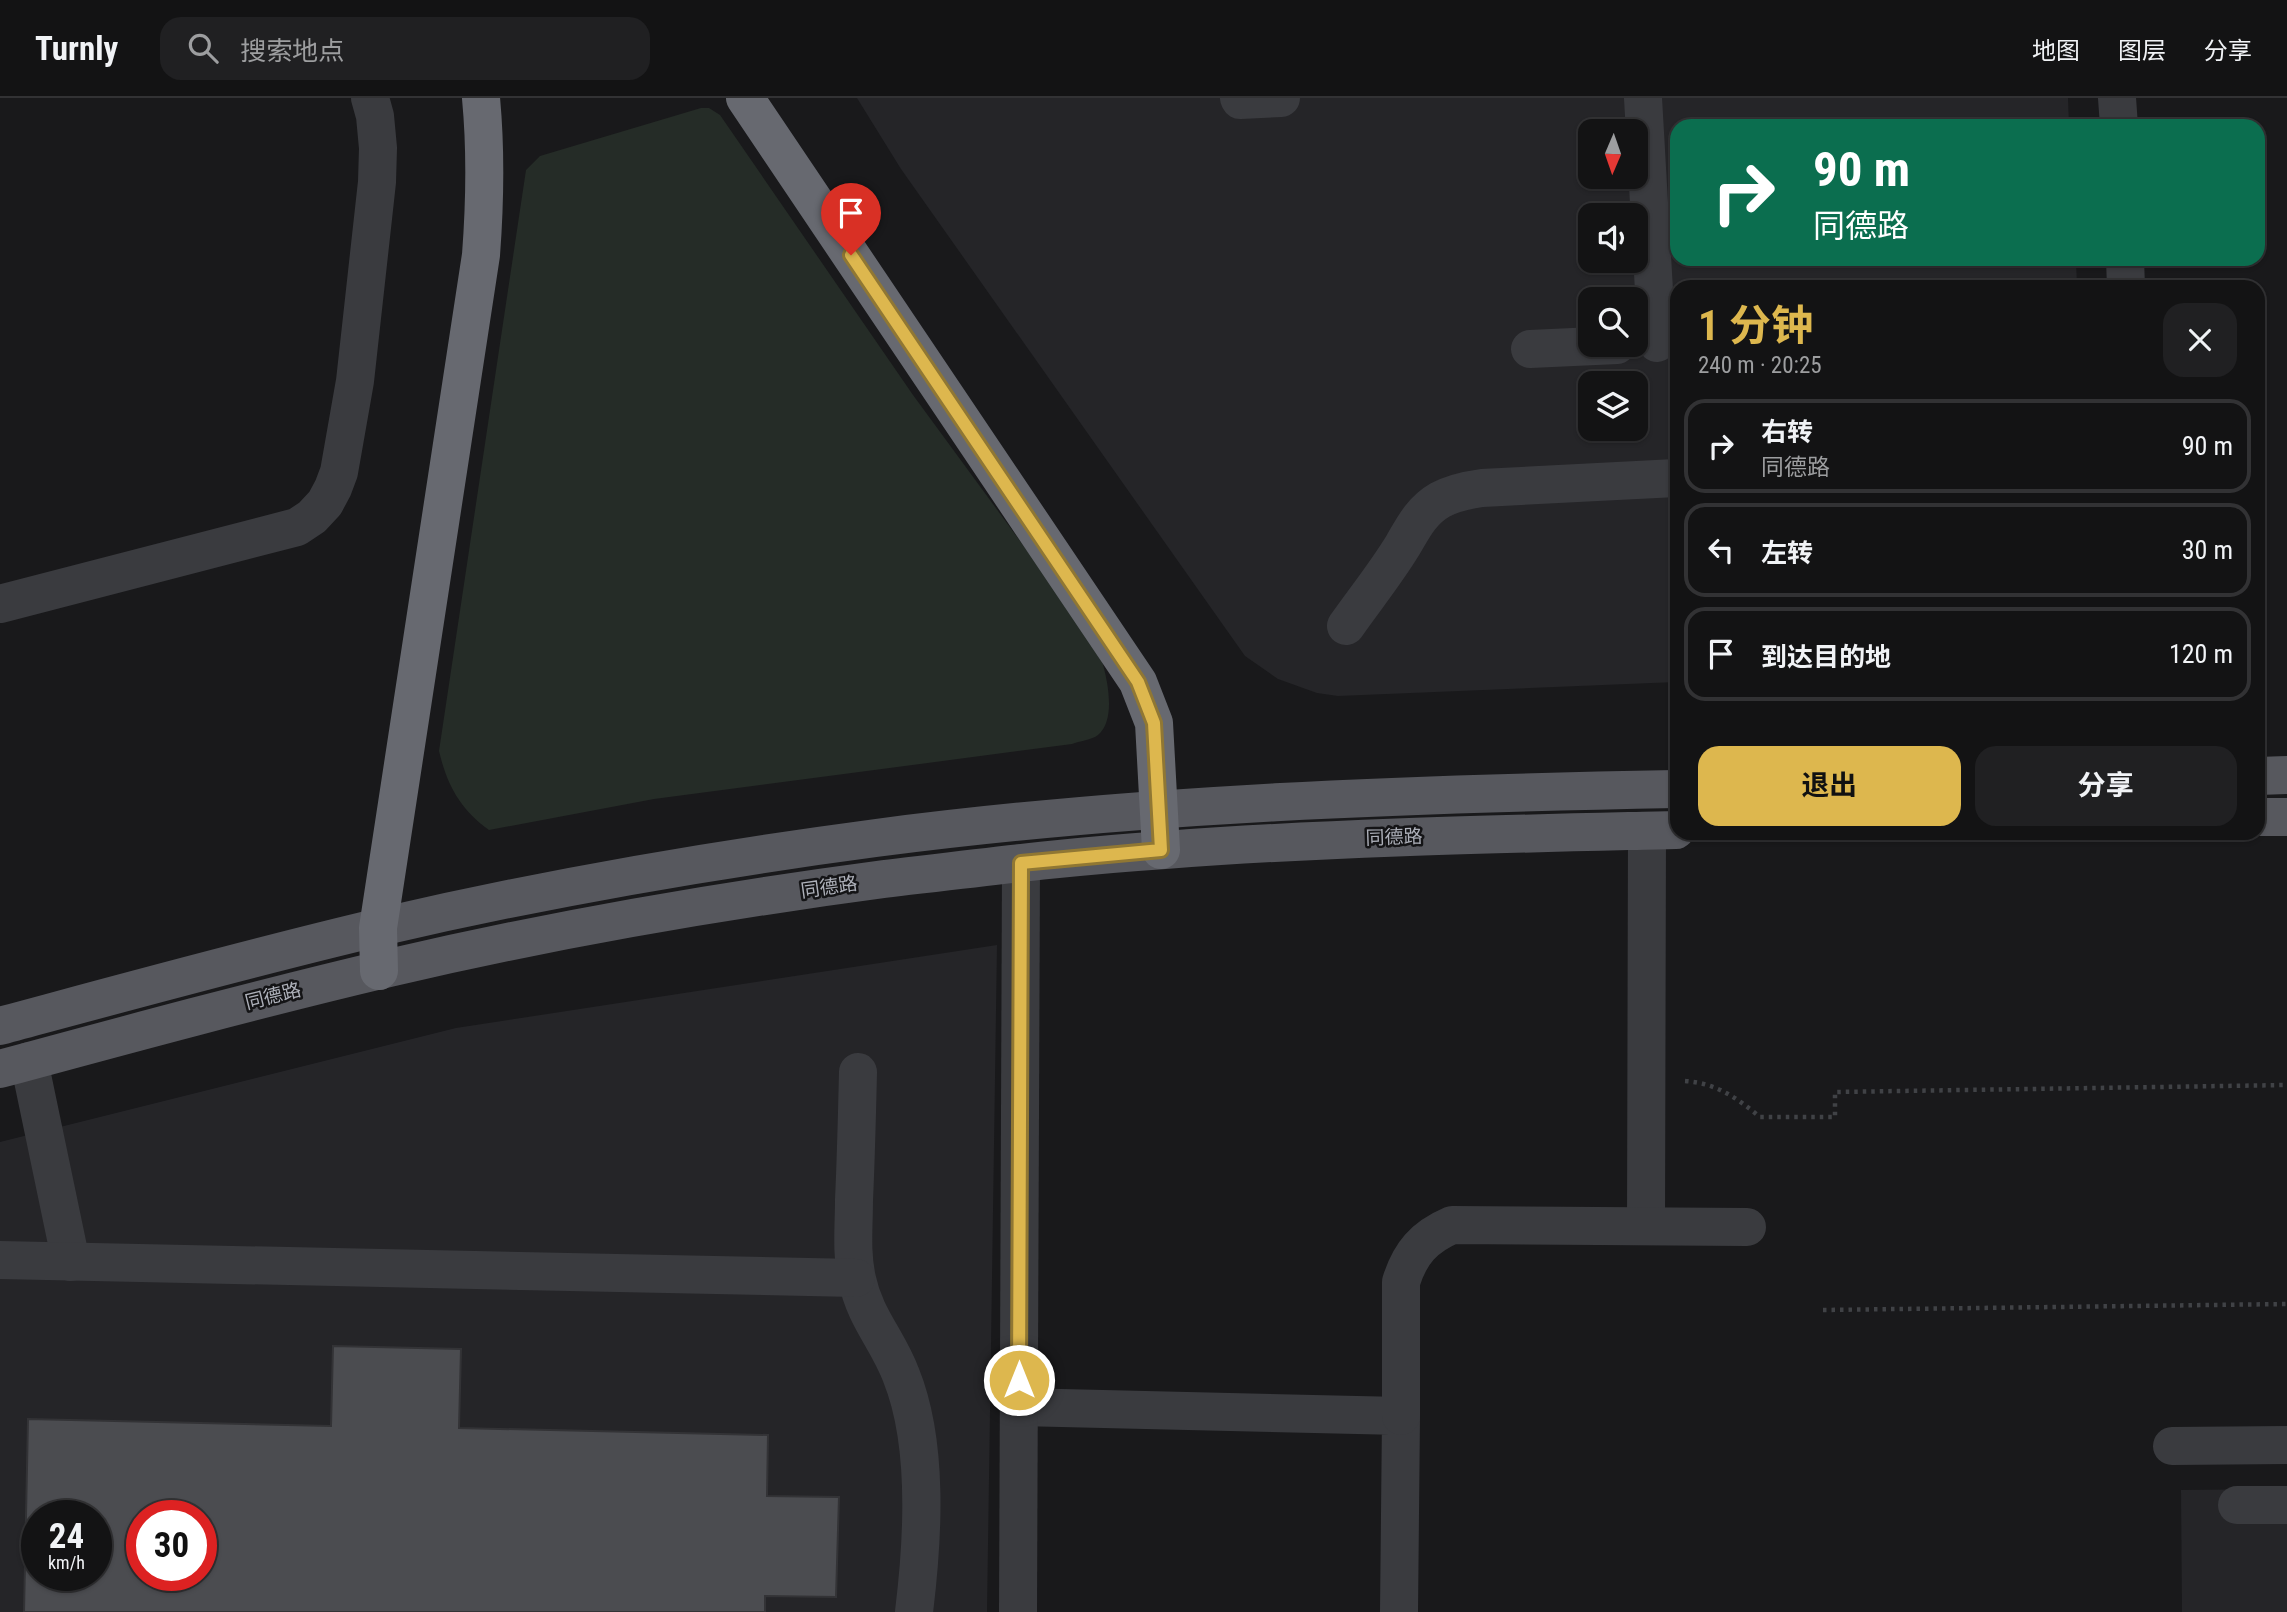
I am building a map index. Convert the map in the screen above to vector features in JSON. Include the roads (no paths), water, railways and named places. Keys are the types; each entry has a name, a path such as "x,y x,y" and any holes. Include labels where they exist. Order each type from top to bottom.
{"highway":[{"path":"379,971 378,928 481,255 486,187 481,98"},
{"path":"745,98 1138,682 1154,723 1161,850"}],"main road":[{"path":"2265,776 2287,775"},
{"path":"0,1026 220,966 546,892 724,861 901,835 1017,821 1158,809 1403,795 1670,789"},
{"path":"2265,817 2287,817"},
{"name":"同德路","path":"15,1065 231,1007 554,933 717,904 881,880 1161,850 1443,835 1662,830"}],"street":[{"path":"0,604 297,527 312,517 325,503 339,472 355,381 378,159 375,116 370,98"},
{"path":"1239,98 1281,98"},
{"path":"1643,98 1657,343"},
{"path":"2117,98 2118,119"},
{"path":"1530,349 1578,347"},
{"path":"1346,626 1412,528 1424,512 1440,500 1460,491 1482,488 1670,478"},
{"path":"1646,1226 1647,1079 1662,830"},
{"path":"1018,1612 1021,863"},
{"path":"15,1065 71,1262"},
{"path":"858,1072 853,1256 862,1300 873,1326 900,1372 915,1422 919,1446 920,1520 914,1612"},
{"path":"1399,1612 1401,1282 1410,1258 1425,1240 1452,1225 1747,1227"},
{"path":"0,1260 856,1278"},
{"path":"1018,1407 1401,1416"},
{"path":"2172,1446 2287,1445"},
{"path":"2238,1505 2287,1505"}]}
